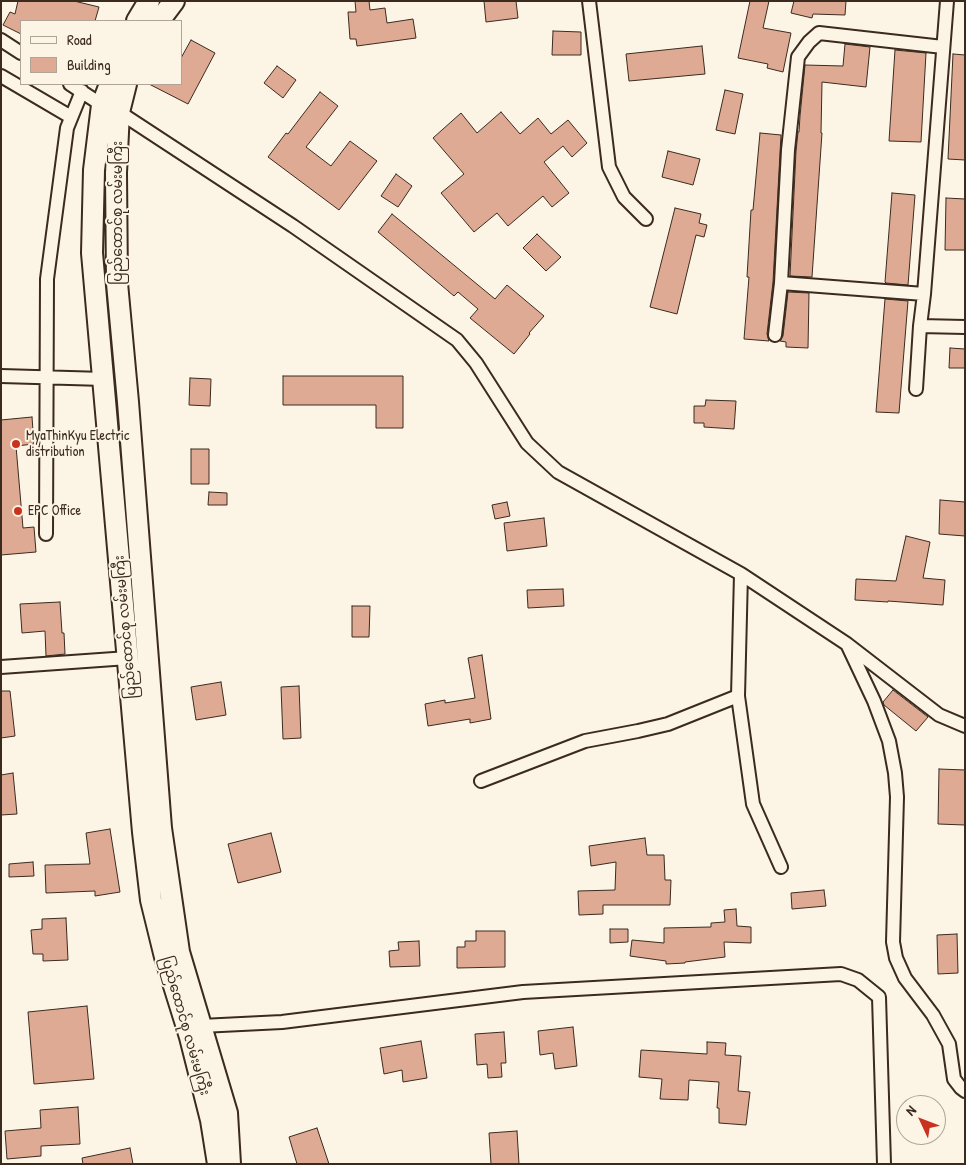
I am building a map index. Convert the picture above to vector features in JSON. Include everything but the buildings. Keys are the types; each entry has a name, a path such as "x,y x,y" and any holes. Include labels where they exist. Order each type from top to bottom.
{"main road":[{"path":"138,20 149,1"},
{"path":"160,20 174,1"},
{"name":"ပြည်ထောင်စု လမ်းမကြီး","path":"110,85 116,173 117,283 161,828 179,952 227,1112 230,1164"},
{"name":"ပြည်ထောင်စု လမ်းမကြီး","path":"125,85 111,109 94,170 92,253 143,832 151,900 165,957 190,1037 211,1120 218,1164"}],"street":[{"path":"589,1 609,167 624,197 646,219"},
{"path":"916,389 947,1"},
{"path":"775,335 781,284 788,150 798,57 809,42 819,33 943,47"},
{"path":"1,40 20,52"},
{"path":"1,76 71,117"},
{"path":"72,85 293,226 457,340 476,363 527,443 558,472 741,574 847,644 939,715 965,726"},
{"path":"46,534 47,279 67,128 82,91"},
{"path":"781,284 924,294"},
{"path":"920,326 965,327"},
{"path":"1,376 104,379"},
{"path":"741,574 738,696 753,804 781,867"},
{"path":"847,644 874,701 889,741 895,773 897,797 893,942 896,958 905,978 933,1014 949,1044 954,1079 965,1091"},
{"path":"1,667 128,658"},
{"path":"481,782 585,740 638,732 668,724 738,696"},
{"path":"200,1026 282,1022 523,992 841,974 858,980 879,997 884,1164"}],"place":[{"name":"MyaThinKyu Electric distribution","path":"16,444"},
{"name":"EPC Office","path":"18,511"}]}
